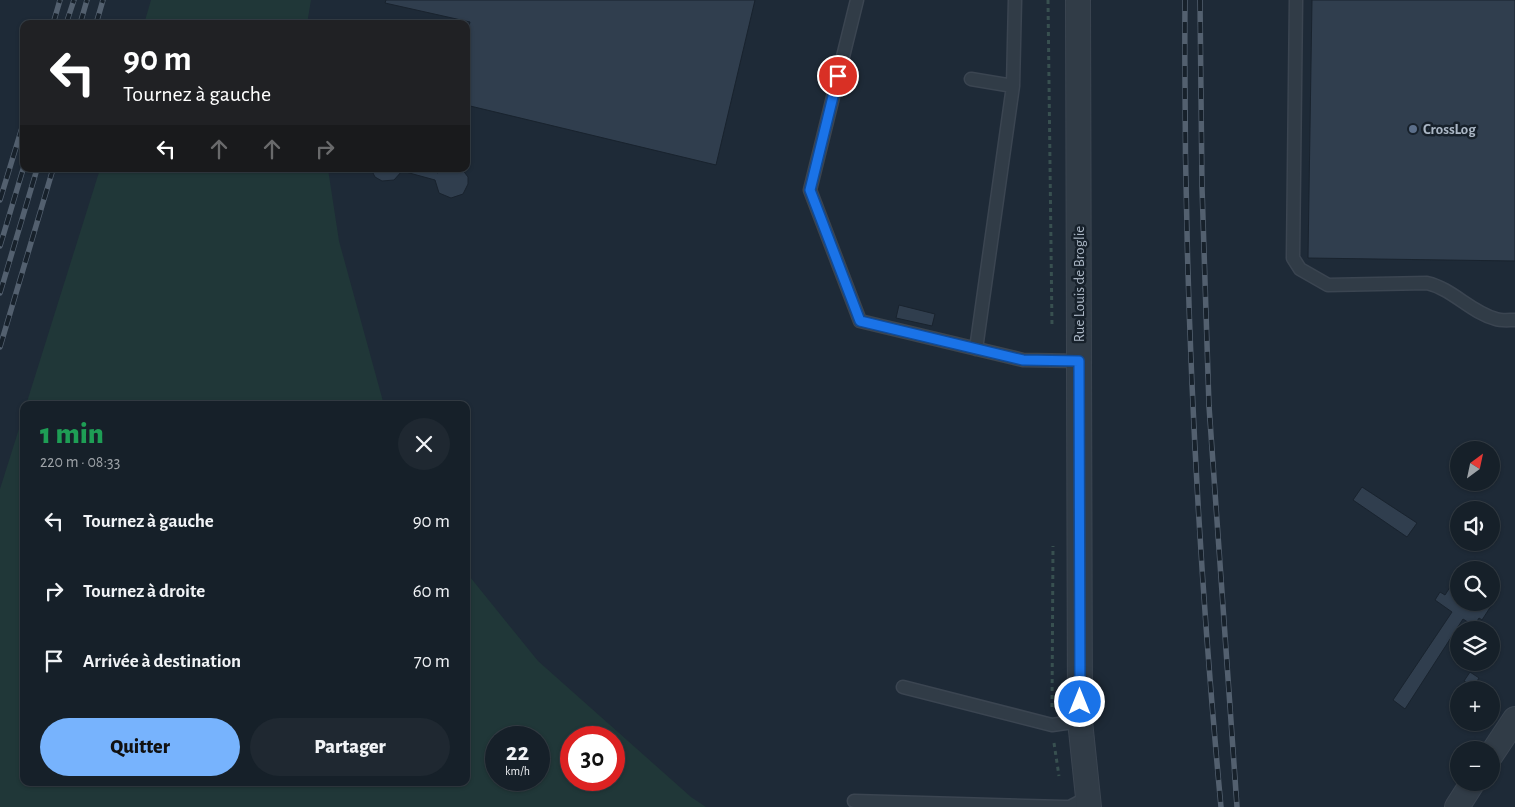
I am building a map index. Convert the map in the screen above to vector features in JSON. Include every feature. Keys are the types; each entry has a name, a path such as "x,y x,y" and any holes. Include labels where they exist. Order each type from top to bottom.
{"street":[{"name":"Rue Louis de Broglie","path":"1078,0 1080,721 1088,803"},
{"path":"1500,742 1515,720"},
{"path":"1457,807 1467,791"}],"lane":[{"path":"857,0 810,190 860,321 1023,360 1079,361"},
{"path":"976,349 1012,86 1015,0"},
{"path":"1296,0 1294,258 1300,269 1328,285 1427,283 1441,286 1482,314 1497,320 1515,320"},
{"path":"971,79 1012,86"},
{"path":"903,687 1052,725 1080,721"},
{"path":"854,801 1063,807 1088,803"}],"path":[{"path":"1048,0 1049,223 1053,360"},
{"path":"1053,539 1052,725 1063,807"}],"green space":[{"path":"151,0 311,0 308,20 145,20"},
{"path":"99,172 328,172 339,241 383,401 27,401"},
{"path":"20,426 20,786 470,786 470,577 538,661 611,726 560,726 560,791 625,791 625,738 691,797 706,807 0,807 0,489"}],"building":[{"path":"386,0 755,0 716,165 470,106 470,20 461,20 385,3"},
{"name":"CrossLog","path":"1312,0 1515,0 1515,261 1308,258"},
{"path":"372,172 401,172 394,180 382,181 375,177"},
{"path":"406,172 464,172 468,177 468,184 463,194 451,198 439,193 435,180"},
{"path":"899,305 935,314 932,326 896,318"},
{"path":"1362,487 1417,523 1407,537 1353,500"},
{"path":"1450,587 1450,611 1435,600 1440,592 1445,595"},
{"path":"1451,611 1488,611 1482,620 1479,618 1477,621 1466,621 1463,619 1462,621 1450,621 1450,639 1405,709 1393,700 1452,612"},
{"path":"1470,672 1479,678 1477,681 1464,681"}],"railway":[{"path":"54,20 60,0"},
{"path":"67,20 74,0"},
{"path":"81,20 87,0"},
{"path":"97,20 103,0"},
{"path":"1185,0 1186,202 1193,404 1205,606 1221,807"},
{"path":"1200,0 1202,187 1209,406 1237,807"},
{"path":"0,200 20,134"},
{"path":"0,246 22,172"},
{"path":"0,293 36,172"},
{"path":"0,347 52,172"}],"place":[{"name":"CrossLog","path":"1413,129"}],"route":[{"path":"838,76 810,190 860,321 1023,360 1079,361 1080,702"}]}
